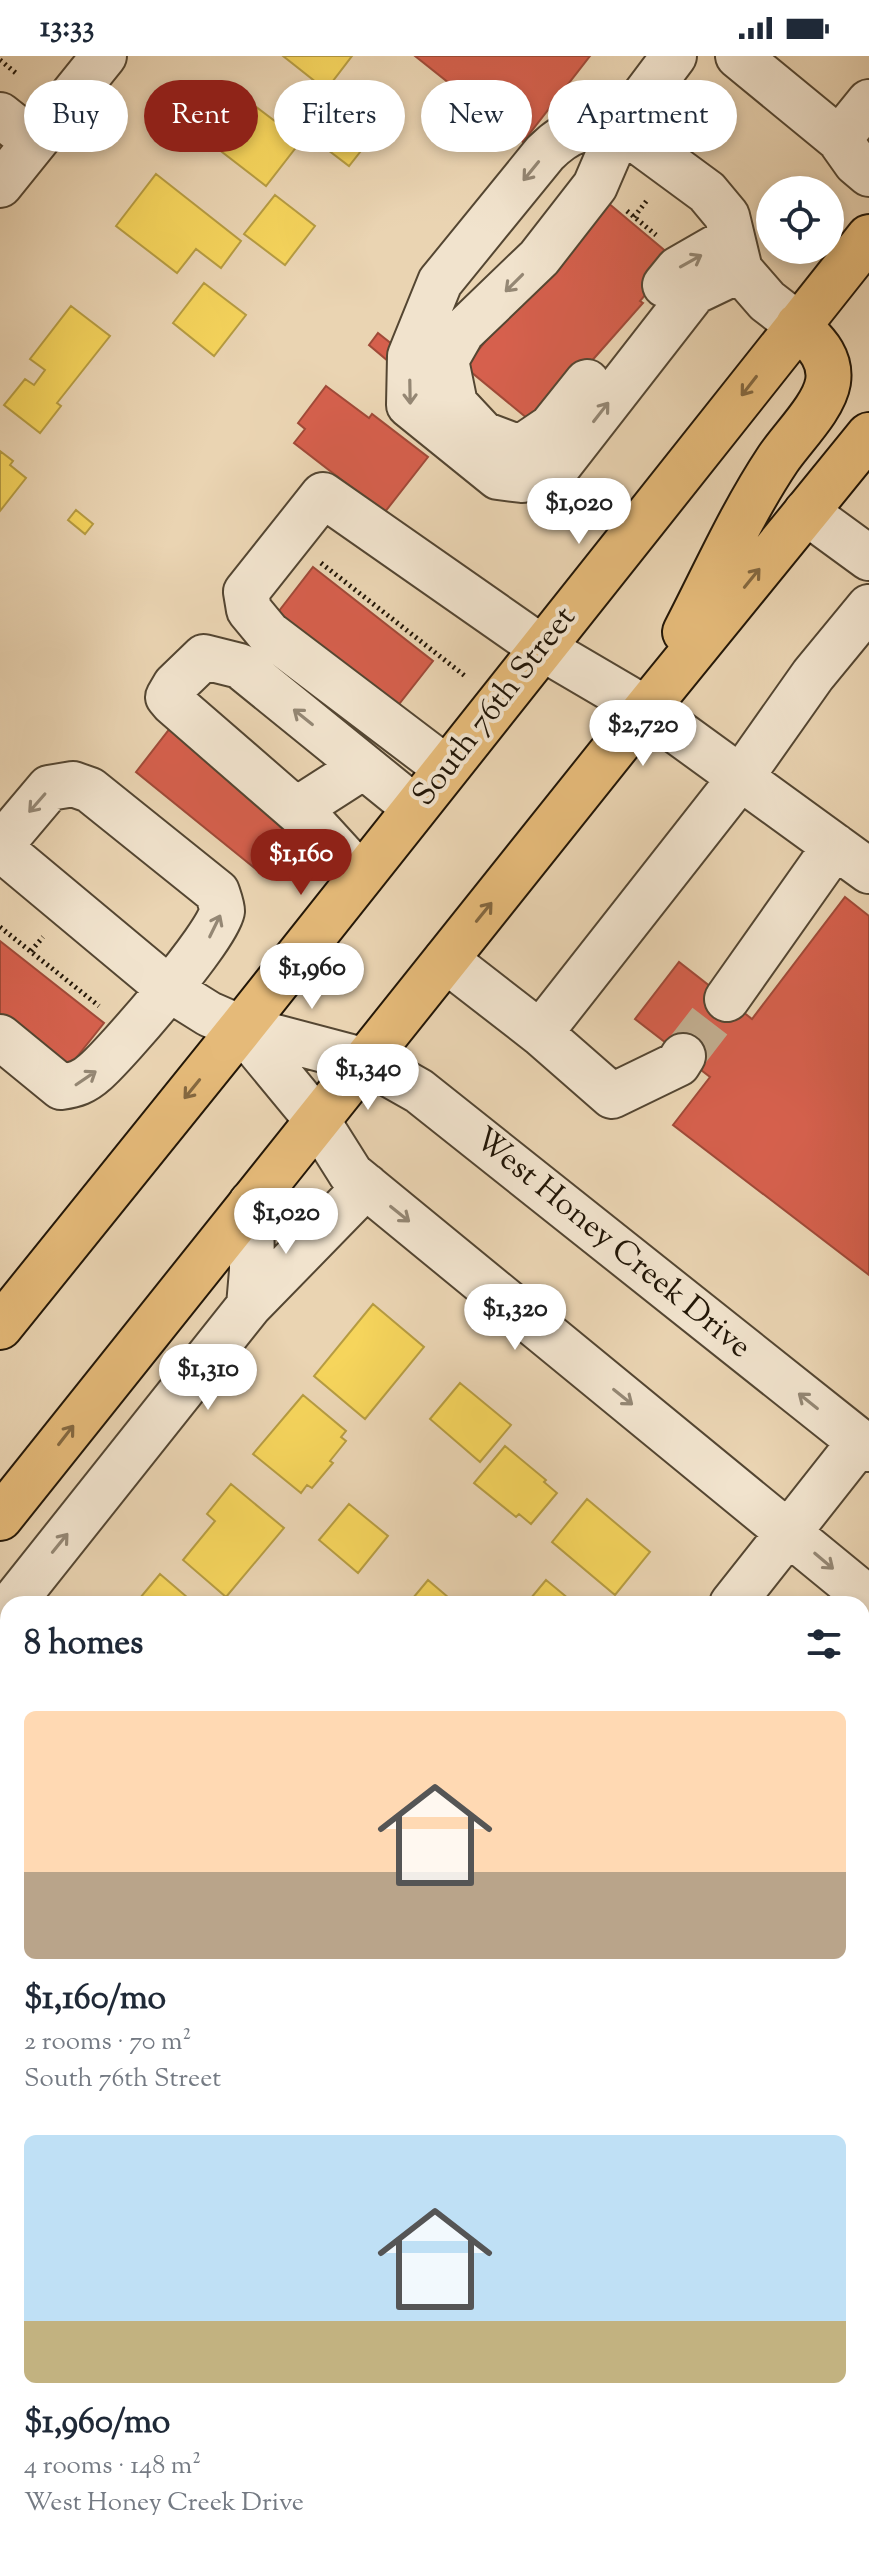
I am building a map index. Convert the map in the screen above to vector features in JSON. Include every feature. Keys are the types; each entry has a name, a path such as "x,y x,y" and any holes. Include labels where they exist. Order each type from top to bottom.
{"main road":[{"name":"South 76th Street","path":"0,1327 869,237"},
{"path":"646,709 750,506 778,459 820,402 828,382 824,352 798,325"},
{"path":"0,1518 646,709 869,435"}],"street":[{"path":"84,80 104,56"},
{"path":"656,80 674,56"},
{"path":"738,56 839,139 856,163 869,174"},
{"path":"839,139 869,102"},
{"path":"0,115 24,134"},
{"path":"548,150 440,282 410,356 409,405 498,477 522,480 557,468 694,292 736,254"},
{"path":"0,185 26,152"},
{"path":"599,152 521,239 489,258 461,283 447,315 446,360 455,404 483,434 520,448 551,427 678,269 736,254"},
{"path":"446,360 462,332 539,258 595,186 610,152"},
{"path":"653,152 707,192 727,216 736,254 767,301 798,325"},
{"path":"446,768 268,633 249,610 246,592 323,495 542,648 646,709 869,871"},
{"path":"806,512 869,558"},
{"path":"540,1033 741,777 813,675 869,607"},
{"path":"361,876 318,829 168,697 175,685 204,657 240,666 415,808"},
{"path":"296,810 363,767"},
{"path":"0,847 49,788 73,784 90,790 217,892 222,911 213,933 169,989 96,1071 77,1085 61,1087 0,1037"},
{"path":"727,999 835,846"},
{"name":"West Honey Creek Drive","path":"0,847 169,989 209,1014 241,1028 366,1061 419,1091 865,1446"},
{"path":"446,960 540,1033 612,1096 678,1064 683,1056"},
{"path":"241,1028 317,1120 351,1174 865,1596"},
{"path":"18,1596 249,1306 366,1186"},
{"path":"249,1306 251,1203"},
{"path":"738,1596 865,1446"}],"path":[{"path":"0,60 21,77"},
{"path":"595,186 662,240"},
{"path":"289,538 465,676"},
{"path":"0,927 104,1011"}],"building: Homes":[{"path":"283,56 352,56 334,80 313,80"},
{"path":"258,108 274,120 274,152 292,152 266,186 222,152 258,152"},
{"path":"331,152 360,152 349,166"},
{"path":"156,174 241,241 221,268 196,249 177,273 116,226"},
{"path":"275,195 315,226 285,265 244,234"},
{"path":"204,283 246,315 214,356 173,323"},
{"path":"71,306 110,336 57,403 61,406 40,433 4,405 25,379 34,385 45,370 30,359"},
{"path":"0,451 13,461 10,465 26,478 0,511"},
{"path":"76,510 93,524 85,534 68,520"},
{"path":"373,1304 424,1347 365,1419 314,1376"},
{"path":"460,1383 511,1425 480,1462 430,1419"},
{"path":"303,1395 346,1431 341,1437 346,1441 312,1488 307,1485 301,1493 253,1454"},
{"path":"505,1446 557,1493 531,1524 519,1514 516,1517 474,1483"},
{"path":"231,1484 284,1528 227,1596 183,1560 215,1521 207,1514"},
{"path":"587,1499 650,1552 615,1595 552,1542"},
{"path":"349,1504 388,1536 358,1573 319,1540"},
{"path":"160,1574 186,1596 142,1596"},
{"path":"428,1580 447,1596 415,1596"},
{"path":"546,1580 565,1596 533,1596"}],"building: Shops":[{"path":"415,56 590,56 571,80 548,80 548,110 532,130 532,80 445,80"},
{"path":"601,197 675,259 640,301 643,303 589,364 539,428 465,367"},
{"path":"378,333 398,349 388,361 369,345"},
{"path":"326,386 369,418 372,414 428,457 381,517 374,505 294,443 305,429 298,423"},
{"path":"313,567 433,661 392,713 272,620"},
{"path":"171,727 306,835 286,860 277,856 263,875 136,772"},
{"path":"845,897 869,916 869,1275 673,1125 710,1077 635,1019 679,962 752,1019"},
{"path":"0,941 104,1023 64,1073 0,1022"}],"tunnel":[{"path":"683,1056 727,999"}]}
